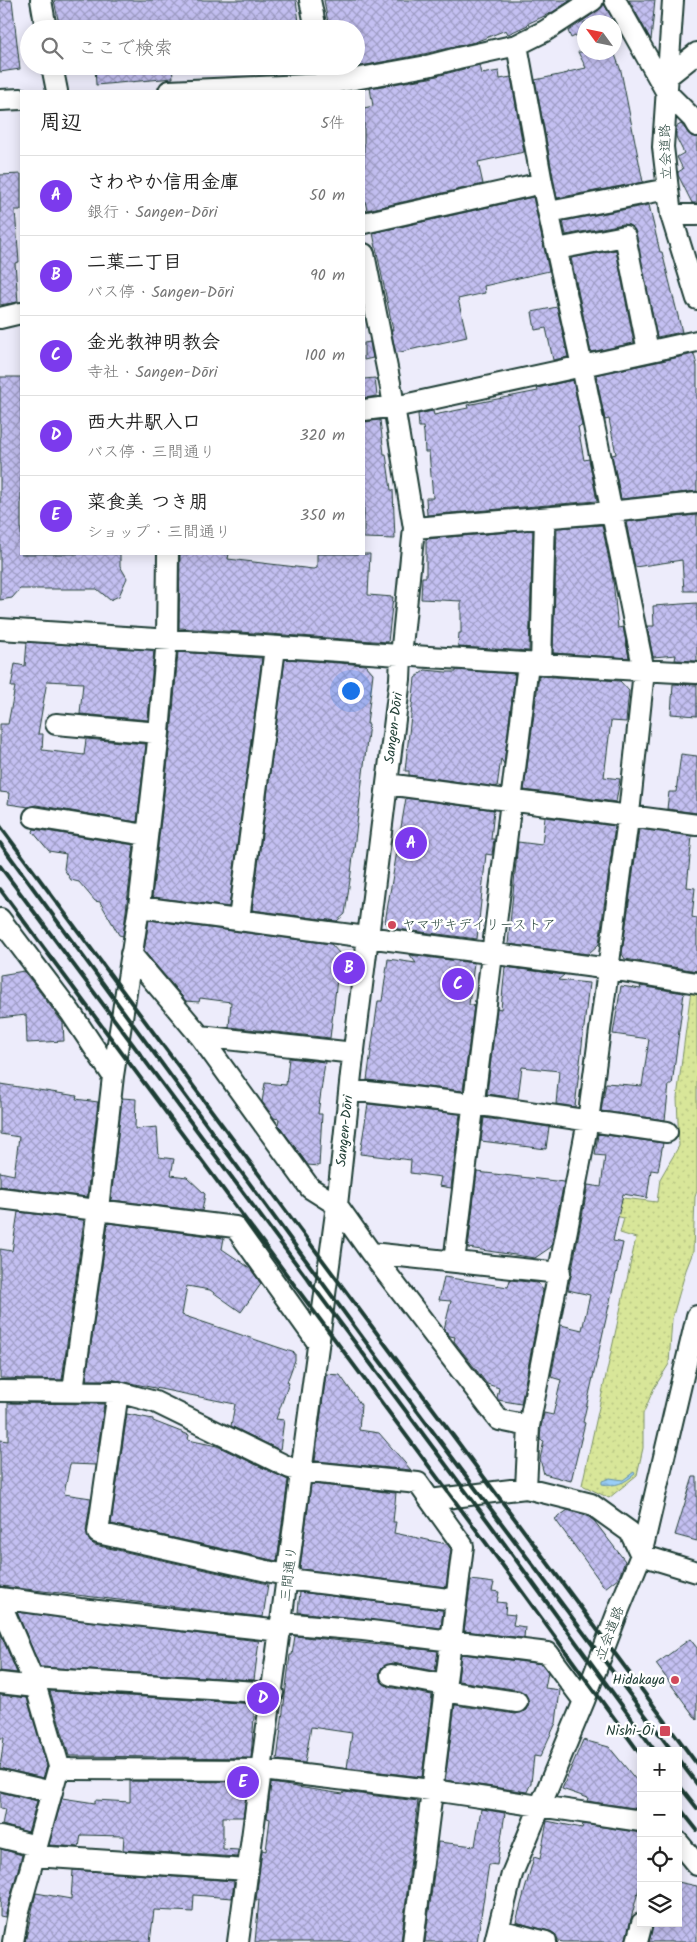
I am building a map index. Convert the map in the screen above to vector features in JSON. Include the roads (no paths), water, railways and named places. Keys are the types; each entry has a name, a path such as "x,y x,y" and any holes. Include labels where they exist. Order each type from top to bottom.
{"street":[{"path":"41,0 44,20"},
{"path":"310,0 314,20"},
{"path":"365,75 427,66 517,45 545,31 594,0"},
{"path":"615,0 667,85 697,126"},
{"name":"立会道路","path":"673,0 663,147 671,215 697,299"},
{"path":"517,45 542,183 582,366 644,671 610,969 588,1121 529,1426 526,1488"},
{"path":"667,85 697,53"},
{"path":"54,75 57,90"},
{"path":"183,90 326,80 362,75"},
{"path":"0,100 20,99"},
{"path":"365,222 542,183"},
{"path":"549,212 668,189"},
{"path":"671,215 697,215"},
{"path":"557,249 625,236 648,351"},
{"name":"Sangen-Dōri","path":"337,1205 400,679 414,528 394,406 365,259"},
{"path":"0,318 20,313"},
{"path":"365,410 394,406 449,390 509,377 582,366 697,341"},
{"path":"414,528 611,512 697,502"},
{"path":"454,1262 511,800 535,664 545,518"},
{"path":"73,1390 98,1209 113,1076 139,907 159,734 167,638 168,555"},
{"path":"0,629 167,638 275,648 401,656 697,673"},
{"path":"239,920 275,648"},
{"path":"56,724 159,734"},
{"path":"387,784 697,825"},
{"path":"34,817 146,835"},
{"path":"139,907 610,969 697,984"},
{"path":"0,919 71,1014 113,1076"},
{"path":"131,954 200,1036 310,1188 337,1205 371,1246 499,1420 529,1426"},
{"path":"200,1036 354,1053"},
{"path":"350,1090 473,1104 667,1132"},
{"path":"0,1198 235,1227 318,1343"},
{"name":"三間通り","path":"238,1942 282,1627 300,1471 337,1205"},
{"path":"371,1246 402,1249 454,1262 560,1273"},
{"path":"641,1555 697,1316"},
{"path":"0,1391 73,1390 118,1392 155,1402 284,1466 300,1471 418,1483 463,1546 413,1942"},
{"path":"118,1392 98,1533 288,1577 456,1600"},
{"path":"430,1500 526,1488 591,1504 630,1532 641,1555 697,1572"},
{"name":"立会道路","path":"497,1936 512,1874 584,1701 616,1614 622,1612 631,1591 630,1583 641,1555"},
{"path":"0,1598 80,1609 282,1627 363,1630 548,1653 584,1701"},
{"path":"0,1602 4,1621 34,1682 58,1766 36,1851 9,1912 13,1942"},
{"path":"391,1675 517,1702"},
{"path":"0,1683 34,1682 273,1693"},
{"path":"58,1766 69,1769 262,1770 432,1790 637,1820"},
{"path":"0,1780 52,1792"},
{"path":"0,1837 36,1851 248,1870"},
{"path":"682,1847 697,1865"},
{"path":"637,1942 641,1927"},
{"path":"497,1936 546,1942"}],"water":[{"path":"634,1472 635,1474 620,1484 602,1484 602,1481 610,1478 623,1480"}],"railway":[{"path":"0,826 697,1764"},
{"path":"0,843 368,1345 669,1747"},
{"path":"0,866 490,1524 652,1747"},
{"path":"0,889 515,1582 637,1750"},
{"path":"682,1764 697,1784"},
{"path":"682,1789 697,1808"},
{"path":"682,1811 697,1830"}],"place":[{"name":"さわやか信用金庫","path":"411,843"},
{"name":"ヤマザキデイリーストア","path":"392,925"},
{"name":"二葉二丁目","path":"349,968"},
{"name":"金光教神明教会","path":"458,984"},
{"name":"Hidakaya","path":"675,1680"},
{"name":"西大井駅入口","path":"263,1698"},
{"name":"Nishi-Ōi","path":"665,1731"},
{"name":"菜食美 つき朋","path":"243,1782"}]}
